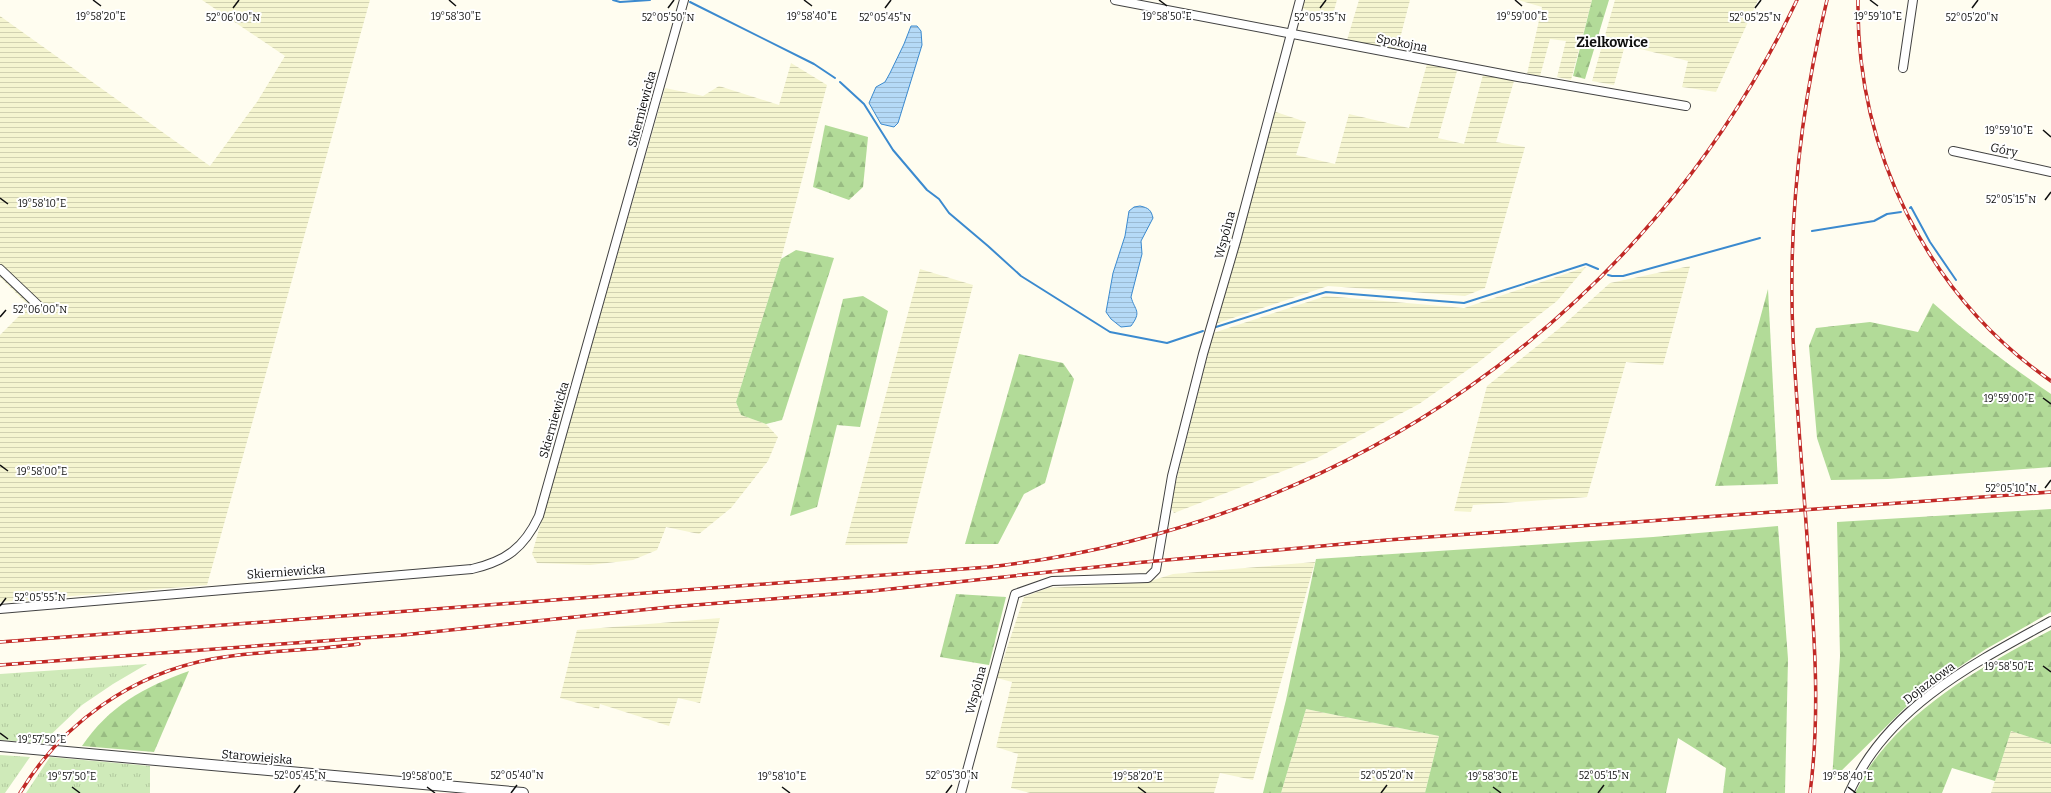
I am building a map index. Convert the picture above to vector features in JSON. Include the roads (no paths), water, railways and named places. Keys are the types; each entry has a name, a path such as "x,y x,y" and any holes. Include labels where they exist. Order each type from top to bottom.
{"street":[{"name":"Skierniewicka","path":"0,609 219,589 382,578 472,569 491,564 518,548 532,533 542,509 684,0"},
{"name":"Spokojna","path":"1114,0 1518,77 1686,106"},
{"name":"Wspólna","path":"961,793 1015,594 1052,581 1148,578 1154,574 1172,476 1202,354 1236,241 1300,0"},
{"path":"1903,68 1913,0"},
{"name":"Góry","path":"1953,151 2051,172"},
{"path":"0,269 40,307"},
{"name":"Dojazdowa","path":"1849,793 1872,754 1885,738 1919,703 1964,671 2051,621"},
{"name":"Starowiejska","path":"0,746 523,793"}],"water":[{"path":"911,26 917,26 921,31 922,45 898,123 894,127 881,124 869,103 876,87 885,82 890,73"},
{"path":"1140,206 1149,210 1153,218 1141,241 1142,254 1131,297 1137,314 1131,326 1121,327 1111,319 1106,312 1113,273 1125,236 1129,211 1134,207"}],"waterway":[{"path":"613,0 620,2 650,0"},
{"path":"690,2 814,64 835,78"},
{"path":"840,82 864,104 893,150 927,190 939,199 949,213 1021,276 1110,332 1167,343 1203,331"},
{"path":"1910,208 1911,207 1930,242 1956,280"},
{"path":"1812,231 1874,221 1887,214 1901,212"},
{"path":"1608,275 1623,276 1760,238"},
{"path":"1216,327 1326,292 1464,303 1586,264 1598,269"}],"railway":[{"path":"0,642 989,567 1118,544 1241,507 1358,454 1467,388 1566,309 1655,218 1733,115 1797,0"},
{"path":"1810,793 1815,736 1816,679 1796,395 1793,338 1792,253 1794,210 1803,125 1827,0"},
{"path":"1858,0 1861,56 1870,111 1885,164 1907,214 1935,262 1968,306 2007,346 2051,381"},
{"path":"0,665 403,635 670,607 872,591 1134,563 1387,540 2051,492"},
{"path":"20,793 37,768 56,745 78,724 102,705 154,676 183,666 230,656 359,644"}],"district":[{"name":"Zielkowice","path":"1612,42"}]}
